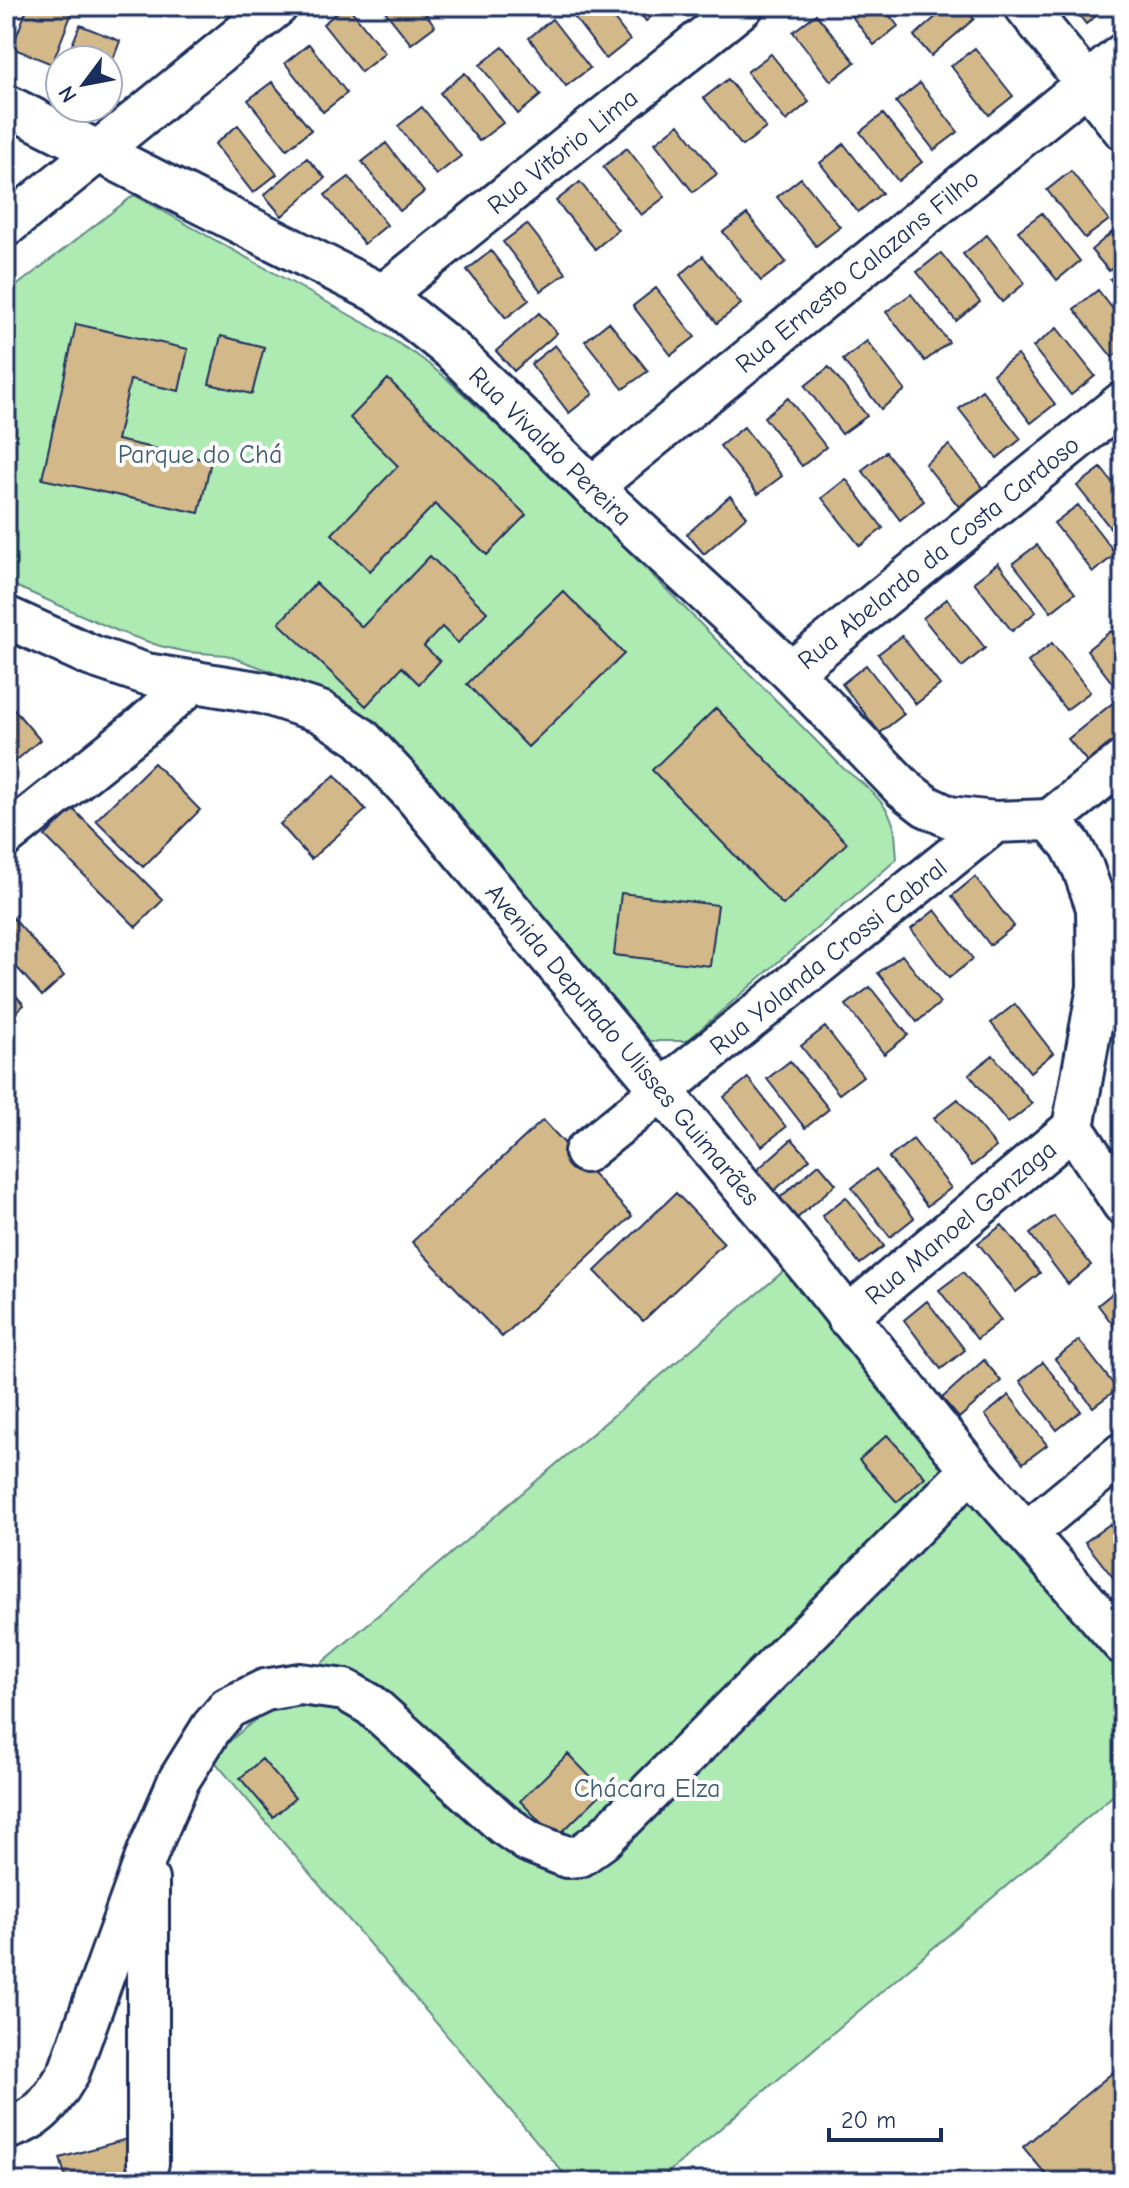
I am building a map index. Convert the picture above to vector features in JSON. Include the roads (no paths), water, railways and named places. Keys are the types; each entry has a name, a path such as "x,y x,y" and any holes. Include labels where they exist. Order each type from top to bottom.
{"street":[{"path":"6,226 277,6"},
{"name":"Rua Vitório Lima","path":"383,295 743,6"},
{"path":"1025,6 1123,129"},
{"name":"Rua Ernesto Calazans Filho","path":"592,487 1123,54"},
{"name":"Rua Vivaldo Pereira","path":"6,105 383,295 453,351 592,487 791,672 904,789 926,806 949,817 995,822 1050,820"},
{"name":"Rua Abelardo da Costa Cardoso","path":"791,672 1123,402"},
{"name":"Avenida Deputado Ulisses Guimarães","path":"6,617 92,656 146,674 263,693 321,712 361,738 414,795 662,1089 971,1470 1123,1644"},
{"path":"6,836 194,681"},
{"path":"1123,761 1050,820 1071,845 1097,908 1098,987 1073,1128 1123,1204"},
{"name":"Rua Yolanda Crossi Cabral","path":"585,1152 995,822"},
{"name":"Rua Manoel Gonzaga","path":"847,1317 1073,1128"},
{"path":"1026,1533 1123,1453"},
{"path":"6,2129 22,2125 39,2114 69,2072 148,1852 179,1780 212,1727 228,1708 265,1690 300,1684 345,1690 371,1705 503,1824 541,1847 567,1857 580,1856 602,1840 971,1470"},
{"path":"148,1852 148,2163"}],"park label":[{"name":"Parque do Chá","path":"200,454"},
{"name":"Chácara Elza","path":"647,1788"}]}
